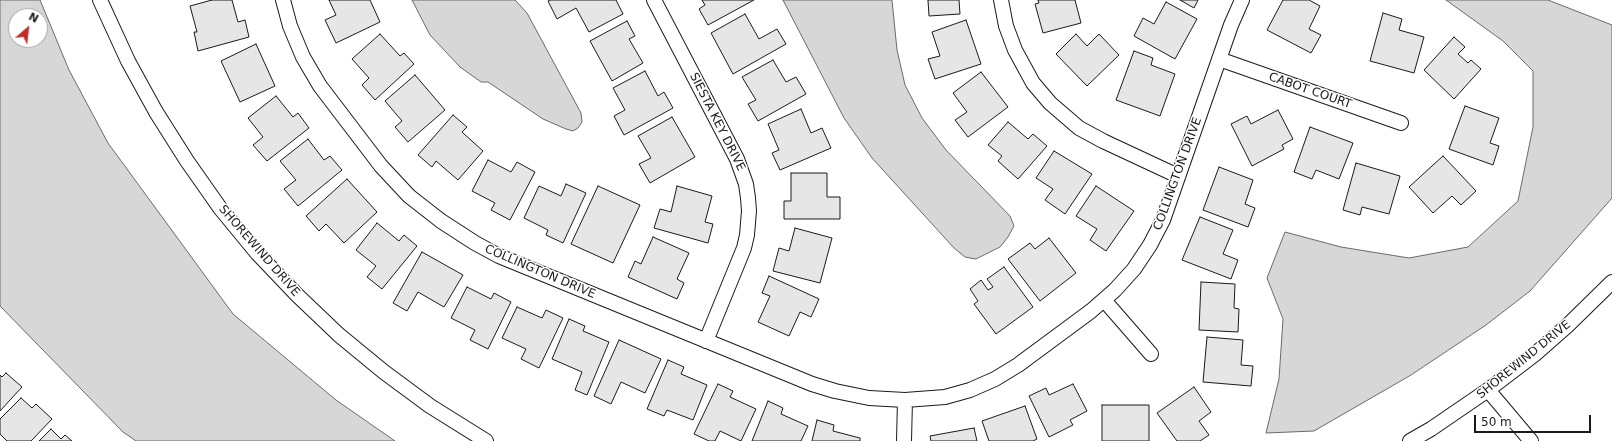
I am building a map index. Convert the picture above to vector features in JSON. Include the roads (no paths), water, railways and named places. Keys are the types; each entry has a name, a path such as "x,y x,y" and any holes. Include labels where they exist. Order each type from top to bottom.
{"street":[{"name":"SHOREWIND DRIVE","path":"100,0 128,61 156,112 186,161 220,208 257,253 297,295 339,335 372,363 430,406 486,441"},
{"name":"COLLINGTON DRIVE","path":"283,0 290,26 303,57 320,86 381,166 409,196 441,221 475,243 499,256 812,384 835,391 869,398 905,400 944,397 970,390 995,379 1018,365 1104,300 1134,269 1150,245 1163,220 1219,59 1242,0"},
{"name":"SIESTA KEY DRIVE","path":"654,0 737,159 746,184 749,211 747,235 744,248 706,341"},
{"path":"1001,0 1006,26 1014,50 1033,83 1050,103 1079,128 1103,141 1178,176"},
{"name":"CABOT COURT","path":"1219,59 1401,123"},
{"name":"SHOREWIND DRIVE","path":"1410,441 1431,429 1488,390 1534,355 1567,326 1612,282"},
{"path":"1104,300 1151,354"},
{"path":"1488,390 1531,441"},
{"path":"904,441 905,400"}]}
